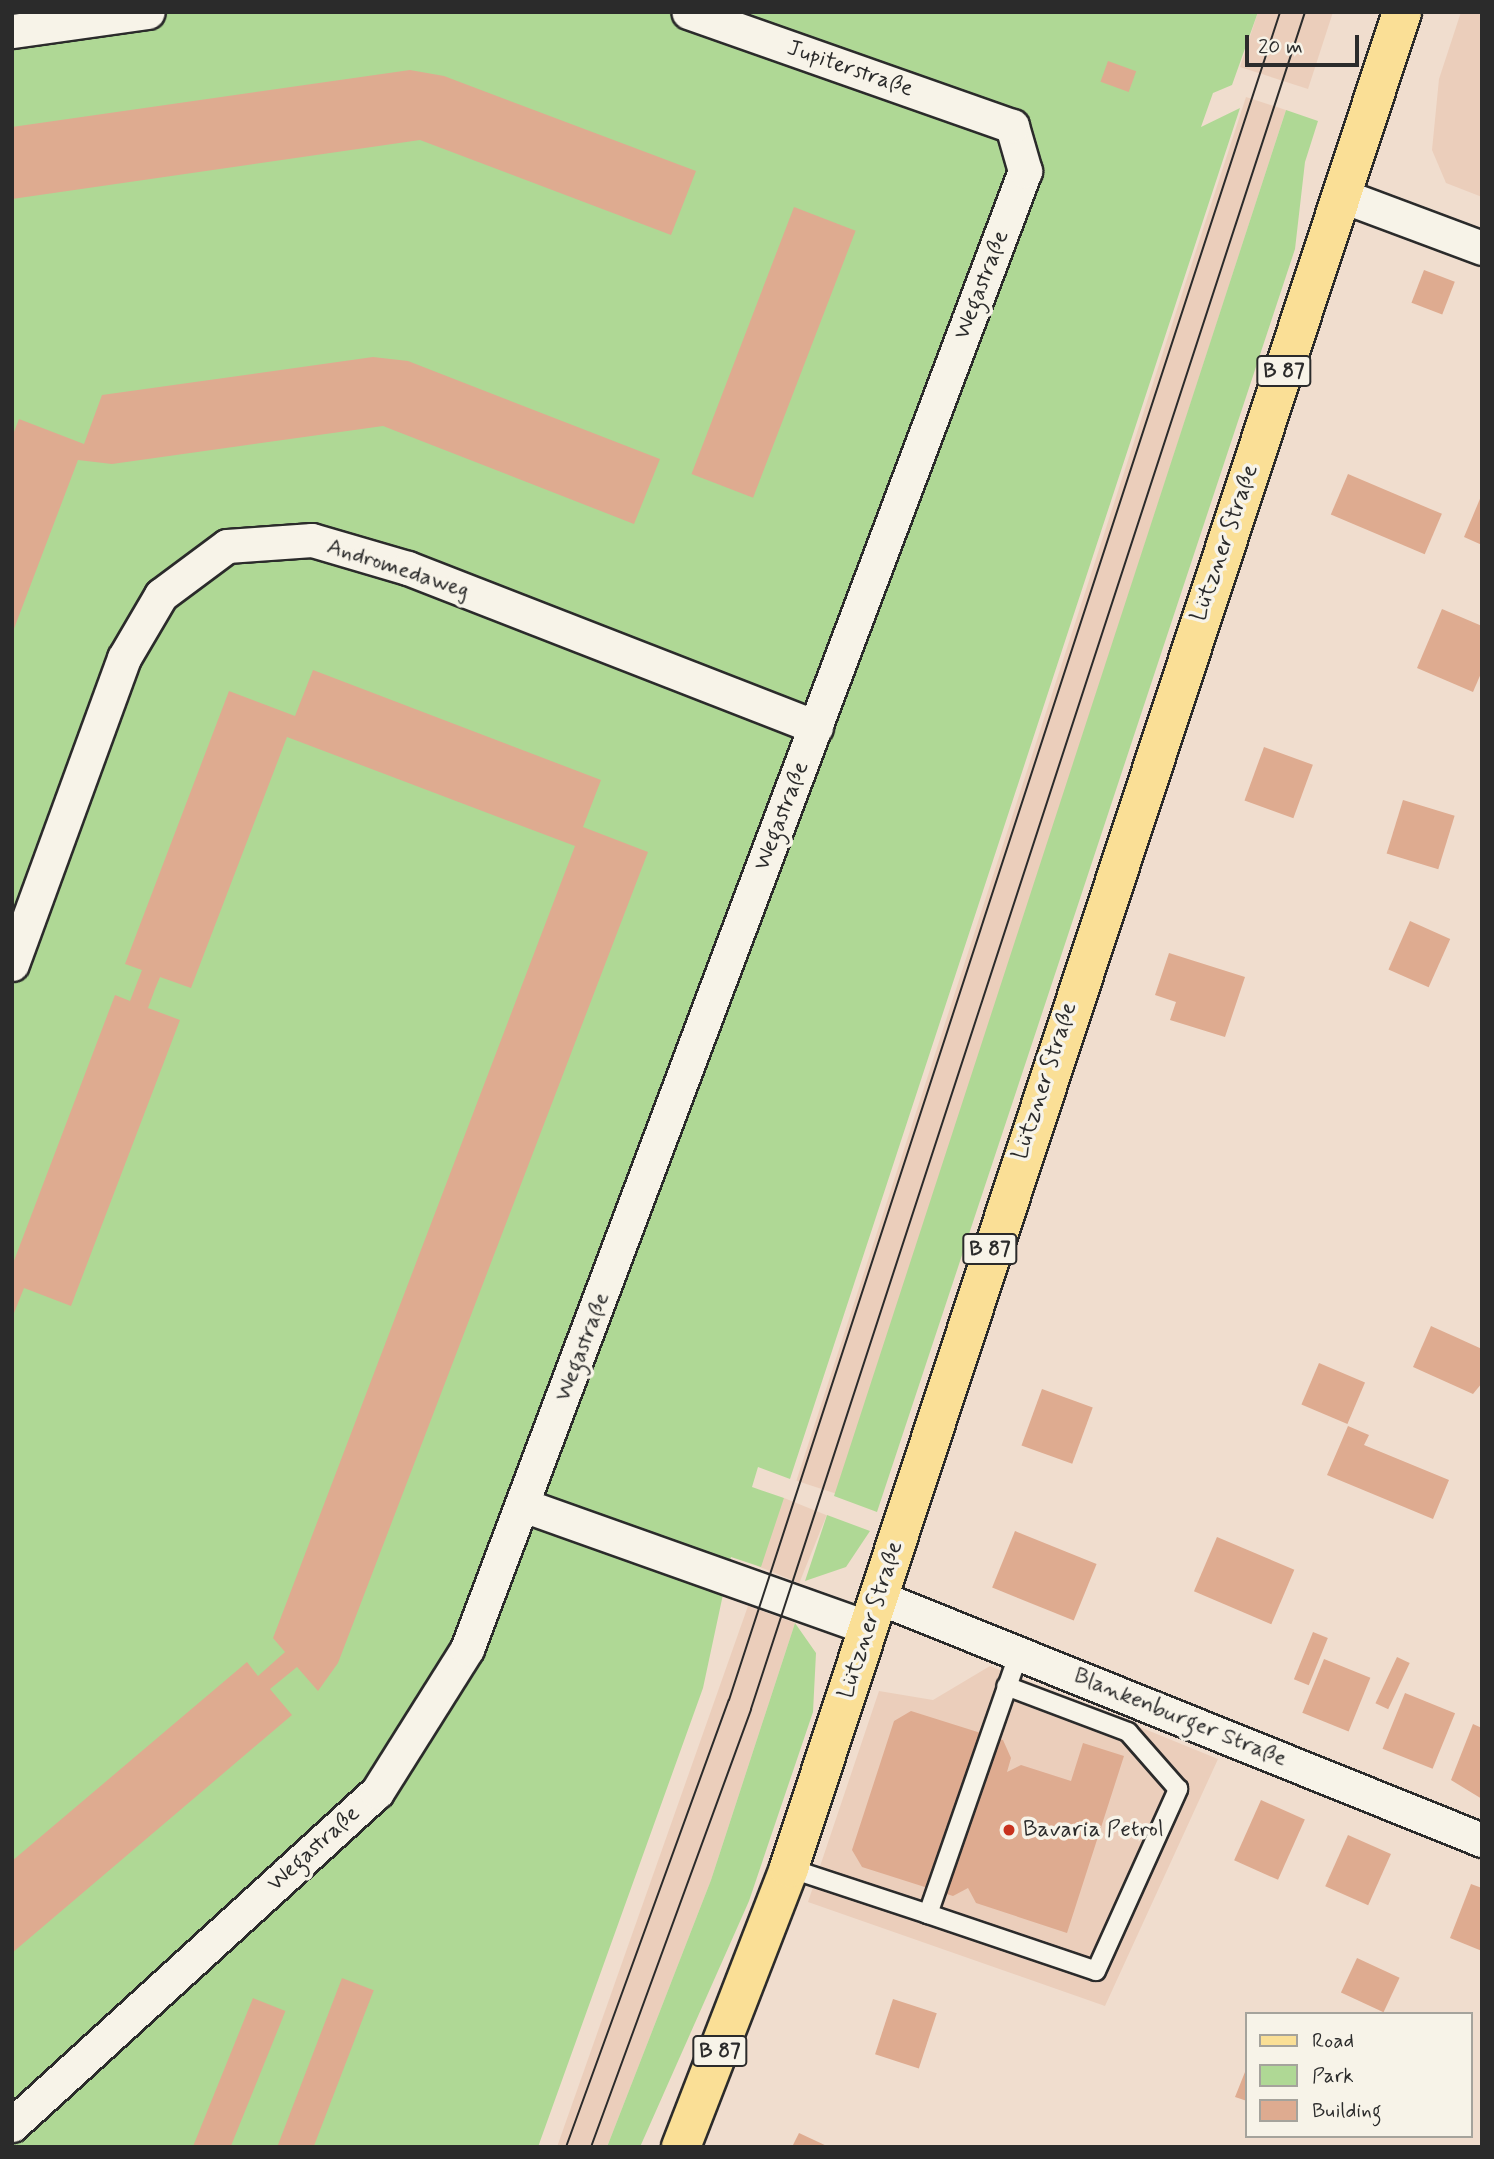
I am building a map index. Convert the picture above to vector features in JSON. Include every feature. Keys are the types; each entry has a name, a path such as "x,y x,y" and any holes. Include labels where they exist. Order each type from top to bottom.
{"main road":[{"name":"Lützner Straße","path":"681,2147 789,1868 1402,12"}],"street":[{"path":"12,31 148,12"},
{"name":"Jupiterstraße","path":"688,12 1012,126"},
{"name":"Wegastraße","path":"12,2125 377,1793 467,1650 1025,171 1012,126"},
{"path":"1343,196 1482,248"},
{"name":"Andromedaweg","path":"12,964 124,658 161,595 227,546 312,540 408,568 816,727"},
{"path":"523,1504 873,1612"},
{"name":"Blankenburger Straße","path":"873,1612 1019,1653 1482,1840"}],"lane":[{"path":"928,1914 1019,1653"},
{"path":"789,1868 1096,1971 1178,1789 1128,1732 1006,1686"}],"shaded area":[{"path":"1258,12 1333,12 1308,89 1240,67"},
{"path":"1461,12 1482,12 1482,197 1446,183 1432,150 1439,79"},
{"path":"1246,97 1286,110 836,1494 796,1481"},
{"path":"784,1498 827,1515 799,1583 757,1566"},
{"path":"748,1606 795,1623 711,1880 607,2147 557,2147"},
{"name":"Bavaria Petrol","path":"990,1666 1218,1759 1105,2006 808,1902 879,1691 933,1700"}],"green space":[{"path":"12,12 1258,12 1232,85 1213,93 1201,127 1240,108 790,1479 758,1467 752,1487 784,1498 761,1567 731,1557 703,1688 538,2147 12,2147"},
{"path":"1286,110 1318,121 1305,162 1295,249 877,1512 834,1496"},
{"path":"827,1515 870,1531 846,1567 805,1581"},
{"path":"795,1623 816,1653 813,1712 749,1901 640,2147 607,2147 711,1880"}],"building":[{"path":"1108,61 1136,71 1129,92 1100,82"},
{"path":"410,70 444,76 696,171 671,235 420,140 12,199 12,127"},
{"path":"794,207 856,231 753,498 692,474"},
{"path":"1424,270 1455,282 1442,315 1411,303"},
{"path":"373,357 408,361 660,459 634,524 383,426 112,464 78,460 12,634 12,437 19,419 84,444 102,395"},
{"path":"1348,474 1442,514 1425,554 1331,515"},
{"path":"1482,494 1482,545 1464,537"},
{"path":"1442,609 1482,626 1482,671 1473,692 1417,668"},
{"path":"313,670 601,780 583,827 648,852 338,1663 318,1691 297,1667 270,1689 292,1715 12,1953 12,1861 247,1662 258,1676 285,1652 273,1638 575,846 287,737 191,988 160,977 155,989 148,1008 180,1020 71,1306 24,1288 12,1318 12,1266 115,995 130,1001 142,970 125,964 229,691 295,716"},
{"path":"1264,747 1313,765 1293,818 1245,801"},
{"path":"1403,800 1455,816 1438,869 1387,854"},
{"path":"1410,921 1450,939 1429,987 1388,969"},
{"path":"1169,953 1245,977 1225,1037 1170,1020 1176,1002 1155,995"},
{"path":"1431,1326 1482,1349 1482,1383 1473,1394 1413,1367"},
{"path":"1319,1363 1365,1383 1347,1424 1301,1404"},
{"path":"1042,1389 1093,1407 1072,1464 1021,1445"},
{"path":"1348,1426 1369,1435 1364,1445 1449,1480 1433,1519 1327,1475"},
{"path":"1015,1531 1097,1564 1074,1621 992,1588"},
{"path":"1217,1537 1294,1570 1271,1624 1194,1591"},
{"path":"1313,1632 1328,1638 1309,1685 1294,1679"},
{"path":"1397,1657 1410,1663 1388,1709 1375,1703"},
{"path":"1324,1659 1370,1678 1349,1732 1302,1713"},
{"path":"1405,1693 1455,1713 1433,1769 1383,1749"},
{"path":"911,1711 1003,1740 1011,1758 1007,1772 1021,1765 1071,1781 1083,1743 1124,1756 1067,1933 976,1903 968,1888 953,1896 862,1867 852,1850 894,1721"},
{"path":"1473,1724 1482,1728 1482,1799 1451,1780"},
{"path":"1261,1800 1305,1820 1278,1880 1234,1860"},
{"path":"1348,1835 1391,1854 1368,1905 1325,1886"},
{"path":"1471,1884 1482,1888 1482,1951 1450,1938"},
{"path":"1357,1958 1400,1978 1383,2012 1341,1992"},
{"path":"342,1978 374,1990 314,2147 277,2147"},
{"path":"253,1998 285,2011 231,2147 193,2146"},
{"path":"893,1999 937,2013 919,2068 875,2054"},
{"path":"1246,2070 1246,2101 1235,2097"},
{"path":"799,2133 829,2147 792,2147"}],"tram line":[{"path":"566,2147 729,1700 1280,12"},
{"path":"591,2147 751,1709 1305,12"}],"place":[{"name":"Bavaria Petrol","path":"1009,1830"}]}
